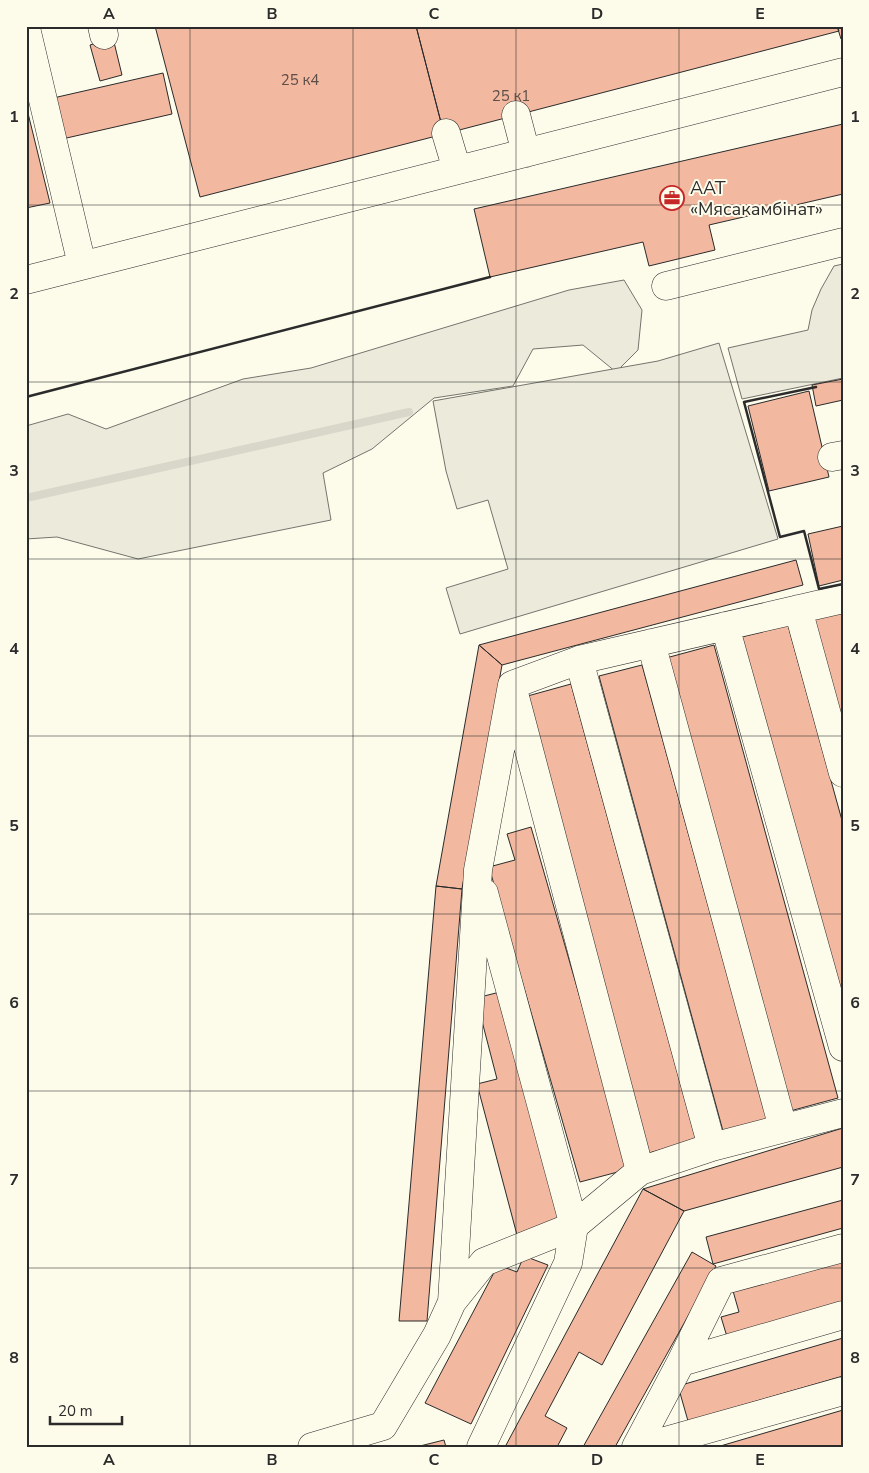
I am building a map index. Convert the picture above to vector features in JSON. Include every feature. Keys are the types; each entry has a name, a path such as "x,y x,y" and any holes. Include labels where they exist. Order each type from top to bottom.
{"lane":[{"path":"26,28 82,266"},
{"path":"26,280 843,72"},
{"path":"516,115 526,153"},
{"path":"446,133 457,170"},
{"path":"666,286 843,242"},
{"path":"512,685 579,660 843,599"},
{"path":"798,609 843,774"},
{"path":"725,626 843,1047"},
{"path":"651,643 783,1128"},
{"path":"579,660 712,1147"},
{"path":"452,1302 478,870 512,685"},
{"path":"512,685 640,1171"},
{"path":"478,870 574,1226 568,1262 481,1447"},
{"path":"312,1447 382,1426 437,1336 452,1302 484,1262 574,1226 640,1171 712,1147 843,1113"},
{"path":"636,1447 721,1281 843,1248"},
{"path":"681,1362 843,1315"},
{"path":"644,1447 843,1391"}],"shaded area":[{"path":"843,264 843,378 742,399 728,348 808,330 812,310 821,289 834,266"},
{"path":"624,280 642,310 638,350 616,372 583,345 533,349 513,386 434,398 372,449 323,473 331,520 138,559 57,537 26,539 26,426 68,414 106,429 243,379 311,368 569,290"},
{"path":"719,343 778,539 460,634 446,588 508,569 488,500 457,509 446,471 433,401 658,361"}],"building":[{"path":"155,26 416,26 444,134 200,197"},
{"path":"416,26 837,26 839,31 444,134"},
{"path":"837,26 843,26 843,39 841,39"},
{"path":"113,38 122,75 100,81 90,45"},
{"path":"163,73 172,114 49,142 40,101"},
{"path":"26,105 50,203 26,208"},
{"name":"ААТ «Мясакамбінат»","path":"843,124 843,194 709,225 715,250 649,266 643,242 490,277 474,209"},
{"path":"843,379 843,400 816,406 812,385"},
{"path":"809,391 829,477 769,491 748,406"},
{"path":"843,526 843,580 819,586 808,534"},
{"path":"796,560 803,585 502,665 479,645"},
{"path":"843,610 843,728 813,618"},
{"path":"788,625 843,824 843,1009 741,637"},
{"path":"479,645 502,665 462,889 436,886"},
{"path":"714,645 838,1098 790,1111 666,658"},
{"path":"642,665 767,1119 723,1131 599,676"},
{"path":"571,684 696,1140 649,1153 524,697"},
{"path":"531,827 629,1169 580,1182 489,867 515,860 507,834"},
{"path":"436,886 462,889 427,1321 399,1321"},
{"path":"500,992 560,1224 517,1235 477,1084 497,1079 476,998"},
{"path":"843,1128 843,1167 684,1211 643,1189"},
{"path":"643,1189 684,1211 602,1365 579,1352 545,1416 567,1428 557,1447 505,1447"},
{"path":"843,1200 843,1228 713,1264 706,1237"},
{"path":"692,1252 716,1266 615,1447 583,1447"},
{"path":"524,1256 548,1265 471,1424 425,1403 498,1265 517,1272"},
{"path":"843,1260 843,1307 728,1340 721,1317 739,1312 733,1291"},
{"path":"843,1338 843,1376 688,1421 678,1386"},
{"path":"843,1410 843,1447 717,1447"},
{"path":"444,1440 446,1447 416,1447"}],"waterway":[{"path":"26,498 409,412"}],"wall":[{"path":"26,397 490,277"},
{"path":"816,387 744,402 780,537 804,531 819,589 843,584"}],"place":[{"name":"ААТ «Мясакамбінат»","path":"672,198"}]}
